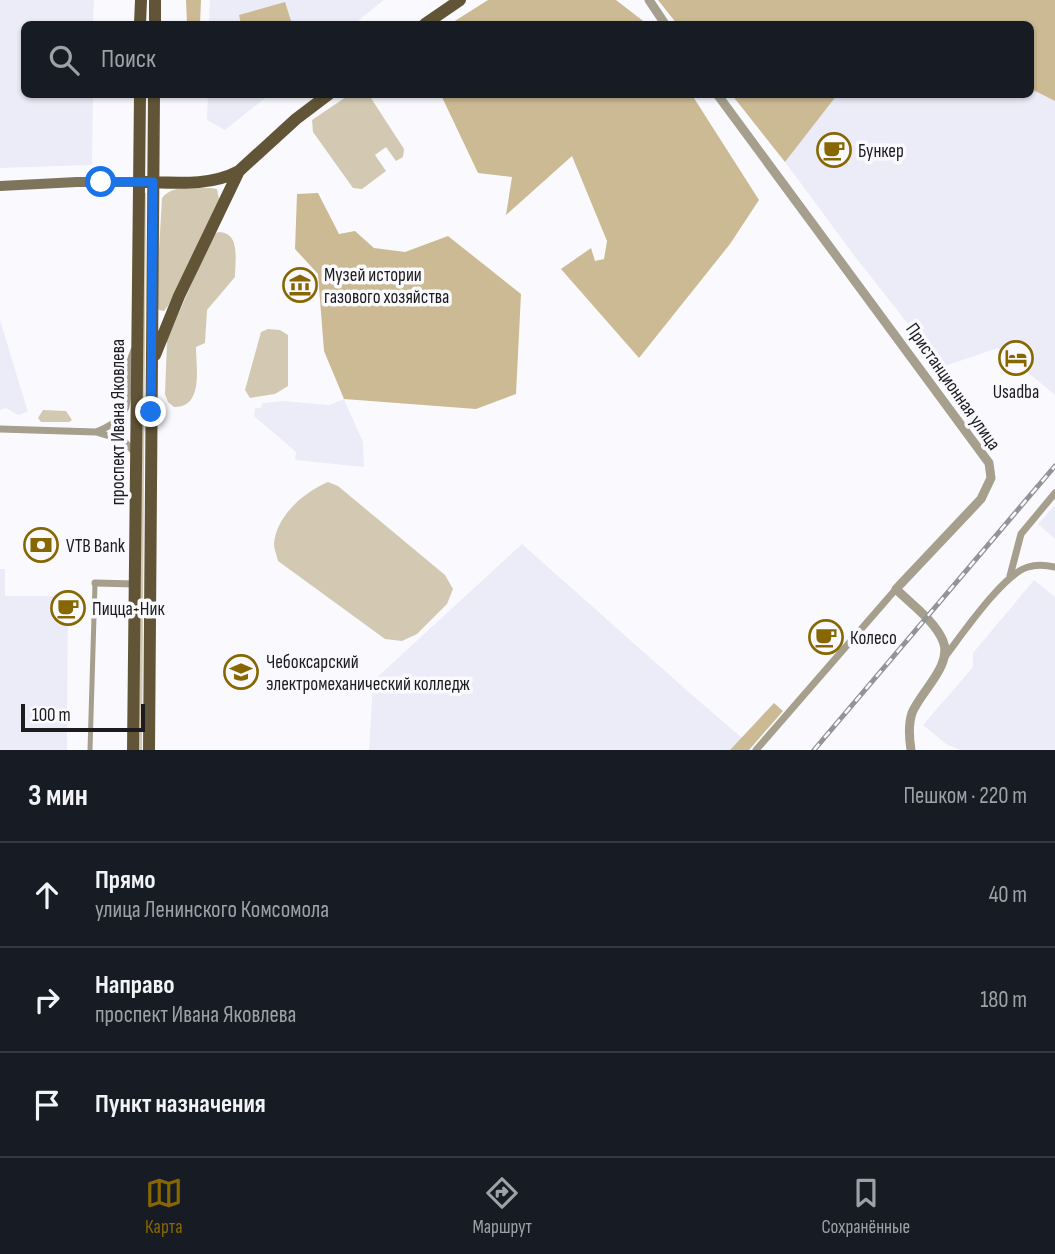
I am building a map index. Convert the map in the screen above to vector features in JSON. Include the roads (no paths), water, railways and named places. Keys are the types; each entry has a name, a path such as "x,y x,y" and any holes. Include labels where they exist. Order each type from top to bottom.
{"main road":[{"path":"140,21 141,0"},
{"path":"155,0 155,21"},
{"path":"429,21 460,0"},
{"name":"проспект Ивана Яковлева","path":"134,750 139,98"},
{"name":"проспект Ивана Яковлева","path":"149,750 154,98"},
{"path":"0,186 217,180 239,170 324,98"},
{"path":"152,362 239,170"}],"street":[{"path":"649,2 663,21"},
{"name":"Пристанционная улица","path":"720,98 989,463 990,478 981,499 896,589 756,750"},
{"path":"96,432 121,420 125,412 127,372 137,343"},
{"path":"0,429 96,432 123,440 136,455"},
{"path":"1010,576 1021,534 1055,493"},
{"path":"911,750 911,715 955,644 1010,576 1027,567 1055,567"},
{"path":"90,750 95,583 135,584"},
{"path":"896,589 937,630 943,639 944,658"},
{"path":"943,639 955,644"}],"railway":[{"path":"814,750 1055,466"}],"place":[{"name":"Бункер","path":"834,150"},
{"name":"Музей истории газового хозяйства","path":"300,285"},
{"name":"Usadba","path":"1016,358"},
{"name":"VTB Bank","path":"41,545"},
{"name":"Пицца-Ник","path":"68,608"},
{"name":"Колесо","path":"826,637"},
{"name":"Чебоксарский электромеханический колледж","path":"241,672"}]}
